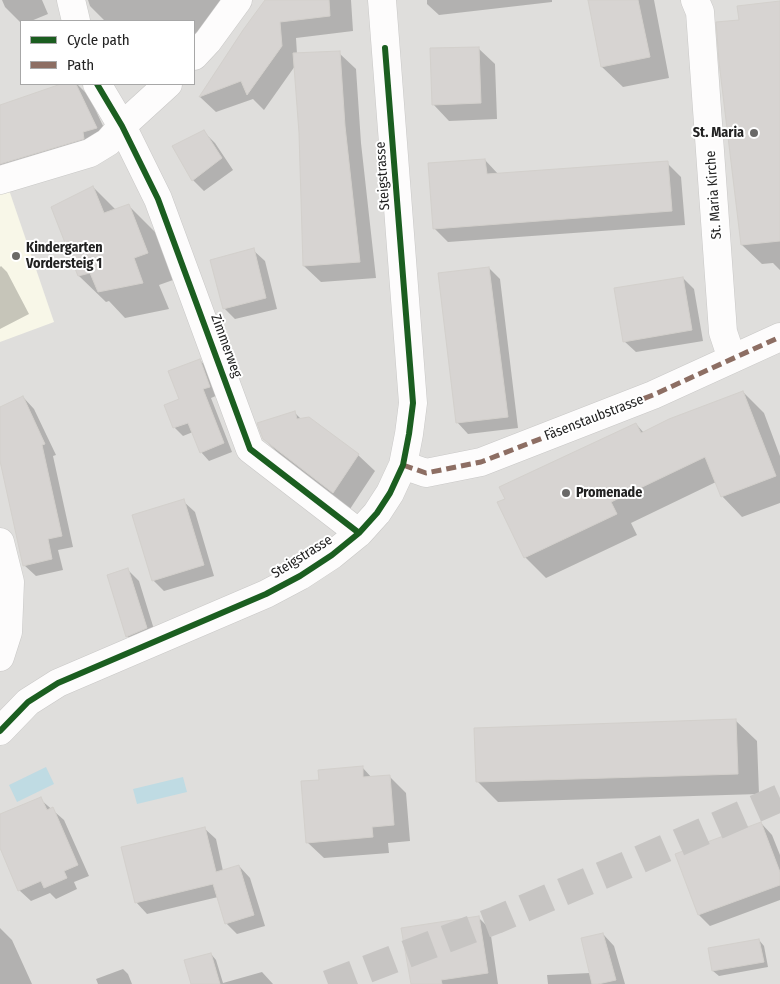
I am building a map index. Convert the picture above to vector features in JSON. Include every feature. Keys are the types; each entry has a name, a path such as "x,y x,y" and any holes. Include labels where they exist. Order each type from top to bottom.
{"street":[{"path":"71,0 76,20"},
{"path":"195,55 208,41 238,0"},
{"name":"Steigstrasse","path":"0,731 28,702 58,683 266,594 300,576 332,555 359,533 377,513 390,493 403,465 413,404 382,0"},
{"name":"St. Maria Kirche","path":"694,0 700,12 723,332 732,360"},
{"name":"Zimmerweg","path":"98,85 122,126 158,199 250,449 359,533"},
{"path":"0,180 90,153 108,142 122,126 167,85"},
{"name":"Fäsenstaubstrasse","path":"403,465 426,473 481,462 653,395 780,337"},
{"path":"0,542 10,582 8,632 0,657"}],"shaded area":[{"path":"0,0 780,0 780,984 0,984"},
{"name":"Kindergarten Vordersteig 1","path":"8,187 54,322 0,342 0,189"}],"water":[{"path":"46,767 54,784 17,802 9,785"},
{"path":"183,777 187,792 137,804 133,789"}],"building":[{"path":"265,0 329,0 330,16 280,22 282,46 247,95 241,81 199,97 243,30"},
{"path":"588,0 638,0 650,57 601,67"},
{"name":"St. Maria","path":"780,1 780,241 741,245 716,22 739,20 737,6"},
{"path":"479,47 481,103 432,105 430,48"},
{"path":"340,51 345,126 360,262 303,266 299,133 293,53"},
{"path":"58,85 76,85 97,128 83,132 84,139 0,164 0,105"},
{"path":"204,130 222,158 192,181 172,146"},
{"path":"485,159 487,174 668,161 672,211 433,229 428,163"},
{"path":"93,186 104,213 129,204 148,253 134,258 143,283 98,292 90,273 78,276 51,207"},
{"path":"254,248 266,298 223,309 210,260"},
{"path":"489,267 508,417 456,423 438,273"},
{"path":"683,277 692,330 623,342 614,288"},
{"path":"200,359 210,387 203,389 224,443 200,453 188,423 173,428 164,405 179,399 168,371"},
{"name":"Promenade","path":"743,391 776,476 721,497 705,457 611,502 617,514 524,558 497,502 505,499 499,487 636,423 641,433 669,419"},
{"path":"23,396 45,444 42,445 62,536 48,539 52,559 23,566 0,461 0,407"},
{"path":"295,411 297,419 309,417 359,454 333,493 263,439 257,423"},
{"path":"184,499 204,565 152,581 132,515"},
{"path":"128,568 147,628 126,637 107,575"},
{"path":"736,719 738,774 476,782 474,728"},
{"path":"363,766 363,777 390,775 394,825 372,827 373,837 306,843 301,781 319,780 318,770"},
{"path":"41,797 47,810 53,807 78,865 64,871 67,878 44,888 41,881 18,891 0,848 0,814"},
{"path":"761,822 780,872 780,885 698,915 675,854"},
{"path":"205,827 216,872 239,865 254,915 225,924 213,884 135,903 121,847"},
{"path":"479,916 488,973 441,980 442,984 411,984 401,928"},
{"path":"603,933 616,980 592,984 581,938"},
{"path":"759,939 764,962 712,971 708,948"},
{"path":"211,953 220,984 191,984 184,960"}],"tunnel":[{"path":"328,984 496,920 780,798"}],"marked path":[{"path":"403,465 426,473 481,462 653,395 780,337"}],"cycle path":[{"path":"0,731 28,702 58,683 266,594 300,576 332,555 359,533 377,513 390,493 403,465 413,403 385,48"},
{"path":"98,85 122,126 158,199 250,449 359,533"}],"place":[{"name":"St. Maria","path":"754,133"},
{"name":"Kindergarten Vordersteig 1","path":"16,256"},
{"name":"Promenade","path":"566,493"}]}
